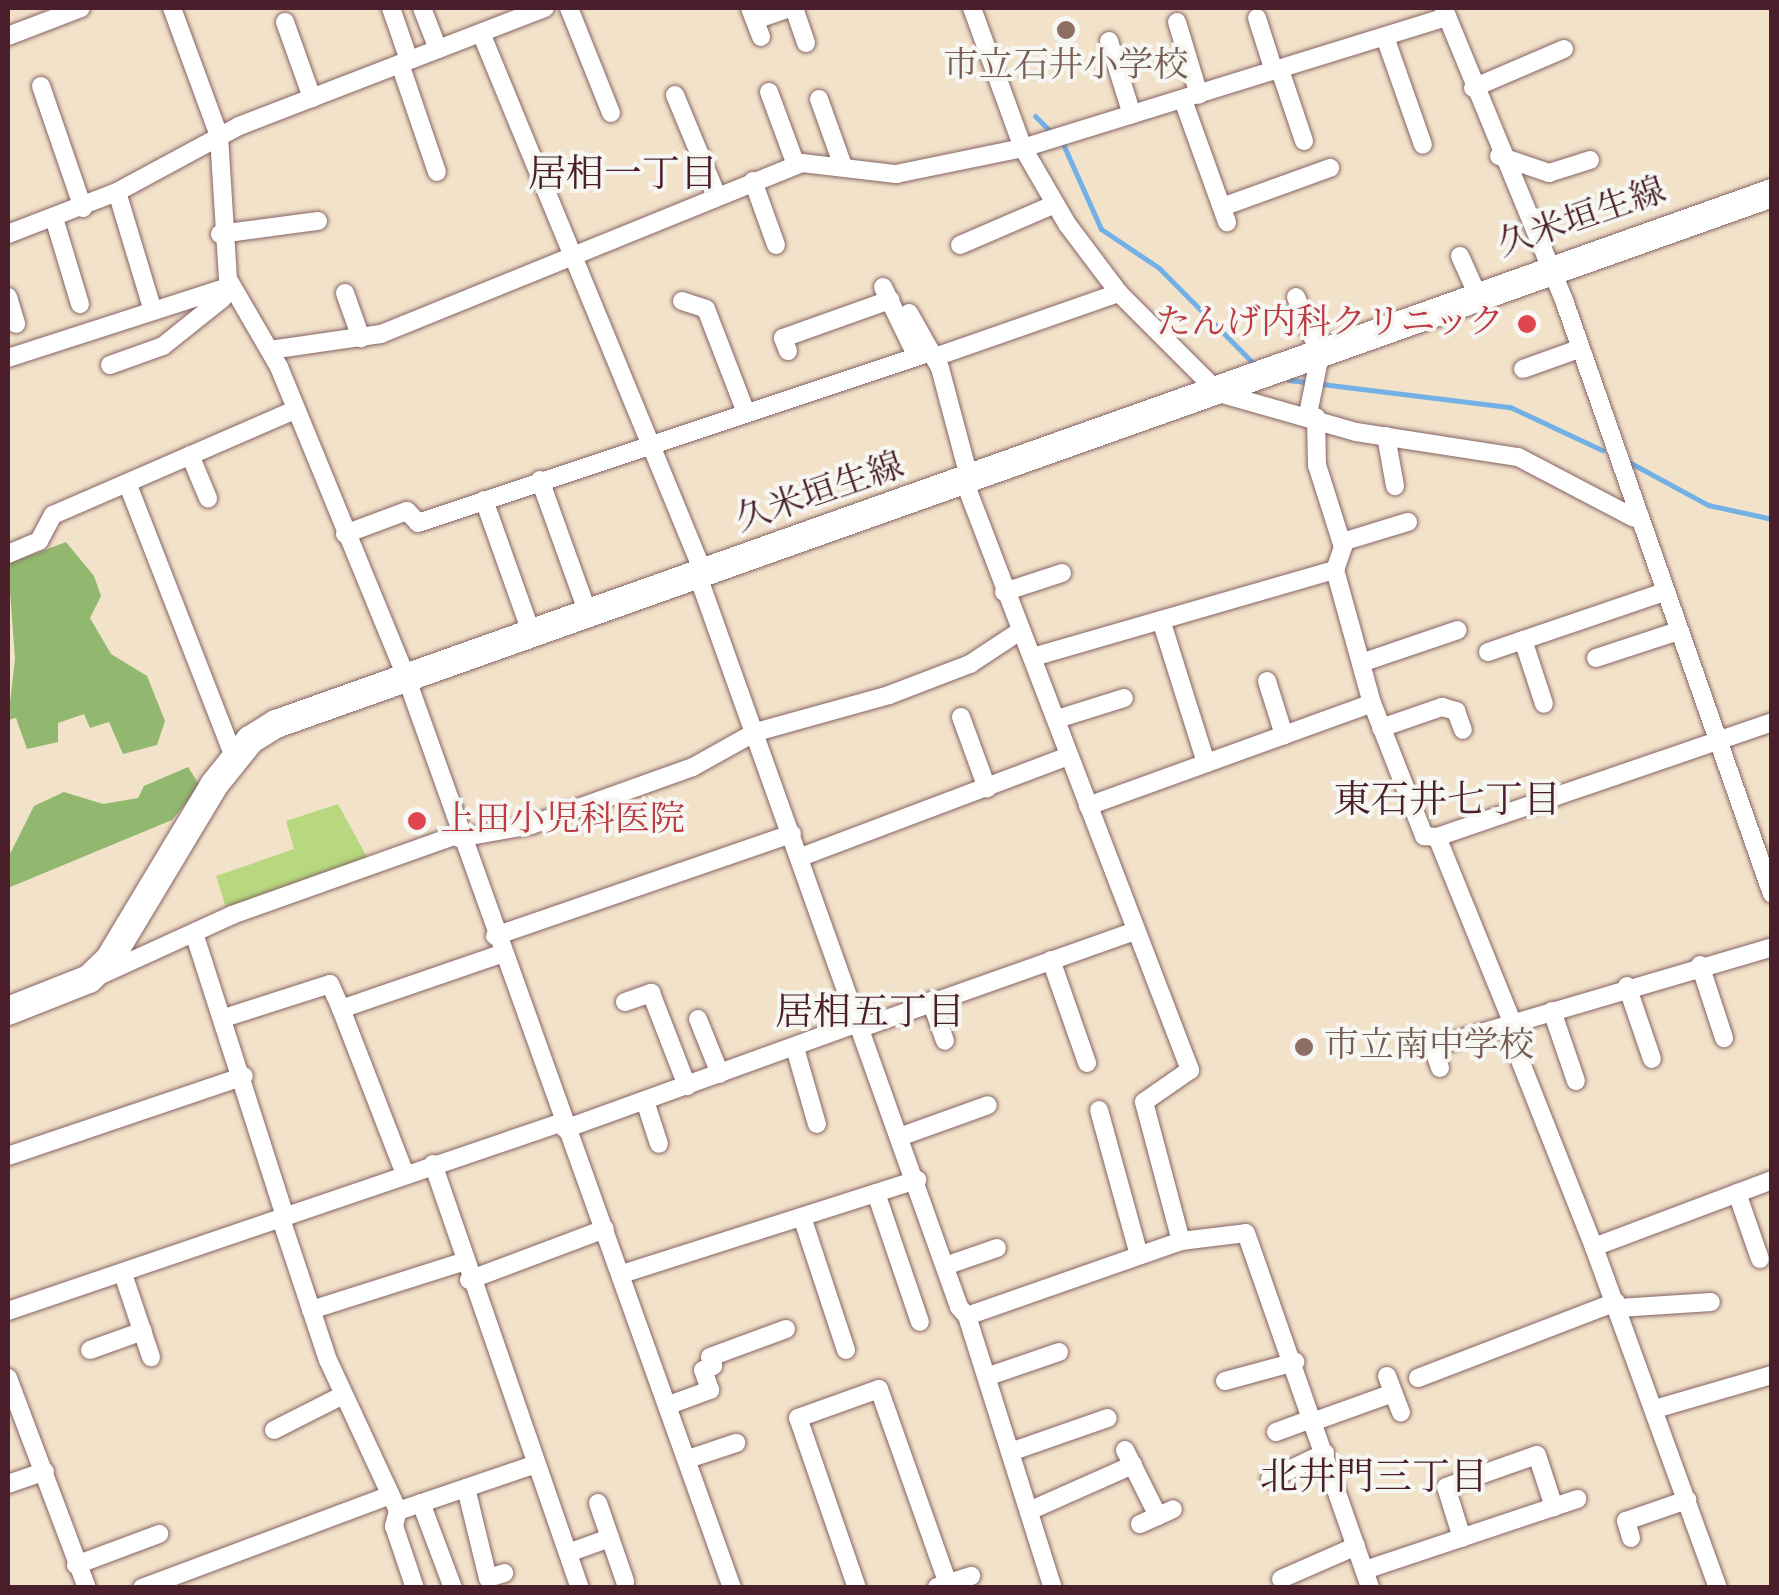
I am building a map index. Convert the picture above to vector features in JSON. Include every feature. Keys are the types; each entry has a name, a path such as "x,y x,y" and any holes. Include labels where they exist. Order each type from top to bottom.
{"main road":[{"name":"久米垣生線","path":"88,979 145,908 234,757 276,724 404,674 701,575 1219,393 1317,374 1478,296 1772,193"},
{"path":"8,1010 88,979"}],"street":[{"path":"8,36 81,8"},
{"path":"172,8 218,136 220,234 233,289 270,350 404,674 562,1126 622,1274 732,1588"},
{"path":"390,8 437,172"},
{"path":"422,8 438,49"},
{"path":"569,8 610,114"},
{"path":"755,22 792,8 806,42"},
{"path":"972,8 1023,148 1055,204 1119,292 1219,393 1386,436 1518,458 1634,518"},
{"path":"8,233 83,208 218,136 535,9"},
{"path":"270,350 361,338 796,165 842,166 896,174 1023,148 1385,37 1445,12 1499,156 1551,269 1634,518 1772,894"},
{"path":"1258,18 1304,140"},
{"path":"285,22 312,98"},
{"path":"1178,22 1191,98 1224,214 1330,168"},
{"path":"481,33 650,441 701,575 946,1266 1016,1450 1029,1511 1053,1588"},
{"path":"1385,37 1423,145"},
{"path":"1109,40 1132,114"},
{"path":"1474,88 1564,49"},
{"path":"41,86 83,208"},
{"path":"769,92 796,165"},
{"path":"674,95 717,196"},
{"path":"819,100 842,166"},
{"path":"1499,156 1550,173 1590,160"},
{"path":"754,181 776,245"},
{"path":"117,192 153,311"},
{"path":"960,245 1055,204"},
{"path":"54,218 80,304"},
{"path":"220,234 291,219 318,221"},
{"path":"1460,256 1478,296"},
{"path":"8,358 233,289"},
{"path":"110,365 164,346 196,310 233,289"},
{"path":"345,292 361,338"},
{"path":"344,534 484,500 650,441 1119,292"},
{"path":"788,351 784,338 887,293 927,355"},
{"path":"1296,296 1317,374 1312,416 1317,465 1342,542 1335,570 1372,703 1424,836 1437,837 1772,722"},
{"path":"8,298 16,324"},
{"path":"682,301 706,309 745,410"},
{"path":"909,312 927,355 1004,592 1033,657 1133,932 1190,1070 1144,1102 1181,1241"},
{"path":"1523,369 1580,349"},
{"path":"8,531 11,552 40,541 53,515 295,410"},
{"path":"1386,436 1396,486"},
{"path":"190,454 208,498"},
{"path":"540,480 588,612"},
{"path":"128,485 234,757"},
{"path":"484,500 531,632"},
{"path":"1342,542 1408,522"},
{"path":"1033,657 1335,570"},
{"path":"1004,592 1062,573"},
{"path":"1488,652 1661,593"},
{"path":"1162,620 1206,763"},
{"path":"1361,663 1458,630"},
{"path":"88,979 458,836 531,825 650,782 756,732 905,689 1020,632"},
{"path":"1596,658 1675,632"},
{"path":"1524,640 1544,704"},
{"path":"1267,681 1284,735"},
{"path":"1057,719 1124,698"},
{"path":"1088,806 1372,703"},
{"path":"1382,728 1442,706 1456,711 1463,730"},
{"path":"961,717 987,788"},
{"path":"800,857 1068,756"},
{"path":"341,1009 792,834"},
{"path":"1437,837 1617,1305 1718,1588"},
{"path":"8,1312 433,1164 645,1100 1133,932"},
{"path":"194,936 244,1076 311,1310 343,1394 393,1503 394,1526 415,1588"},
{"path":"1440,1068 1433,1047 1511,1029 1628,986 1772,947"},
{"path":"1051,960 1087,1063"},
{"path":"1700,965 1724,1038"},
{"path":"224,1018 330,984 406,1174"},
{"path":"1628,986 1652,1059"},
{"path":"625,1002 651,993 687,1086"},
{"path":"932,1002 945,1041"},
{"path":"1552,1011 1576,1081"},
{"path":"698,1020 720,1074"},
{"path":"795,1048 817,1124"},
{"path":"8,1156 244,1076"},
{"path":"645,1100 659,1144"},
{"path":"902,1136 988,1105"},
{"path":"1099,1110 1139,1255"},
{"path":"433,1164 466,1271 580,1588"},
{"path":"622,1274 917,1180"},
{"path":"1594,1246 1772,1180"},
{"path":"1737,1193 1760,1259"},
{"path":"876,1194 920,1322"},
{"path":"802,1217 846,1350"},
{"path":"311,1310 466,1271 605,1229"},
{"path":"968,1316 1181,1241 1236,1231 1255,1242 1367,1579 1462,1538 1577,1499"},
{"path":"946,1266 997,1248"},
{"path":"123,1274 152,1357"},
{"path":"1418,1378 1445,1358 1526,1327 1617,1305 1699,1298"},
{"path":"669,1405 710,1390 702,1370 713,1366 710,1357 786,1330"},
{"path":"90,1350 142,1331"},
{"path":"990,1376 1059,1352"},
{"path":"1225,1381 1295,1362"},
{"path":"1655,1409 1772,1375"},
{"path":"8,1378 87,1588"},
{"path":"1276,1432 1390,1384 1400,1412"},
{"path":"857,1588 798,1418 879,1390 942,1586 971,1576"},
{"path":"274,1430 343,1394"},
{"path":"1016,1450 1108,1418"},
{"path":"688,1460 736,1443"},
{"path":"1270,1478 1325,1454"},
{"path":"1462,1538 1446,1487 1537,1456 1554,1507"},
{"path":"1029,1511 1129,1458 1165,1512 1140,1524"},
{"path":"142,1588 393,1503 422,1503 536,1464"},
{"path":"8,1484 44,1471"},
{"path":"466,1488 488,1578 504,1572"},
{"path":"1631,1538 1626,1521 1687,1500"},
{"path":"422,1503 453,1588"},
{"path":"598,1503 625,1581"},
{"path":"76,1564 159,1534"},
{"path":"568,1553 610,1538"},
{"path":"1282,1579 1356,1546"}],"green space":[{"path":"66,542 94,576 101,596 90,618 111,654 147,676 165,721 157,745 123,754 109,722 90,728 84,714 58,723 58,742 27,749 16,718 8,720 15,659 8,564"},
{"path":"188,767 200,786 172,820 8,888 8,858 34,806 64,792 103,804 138,798 144,786"},
{"path":"338,804 368,859 226,908 216,876 294,849 286,821"}],"waterway":[{"path":"1035,116 1050,131"},
{"path":"1063,144 1101,229 1159,268 1252,362"},
{"path":"1289,380 1510,407 1602,450"},
{"path":"1627,461 1708,505 1772,519"}],"place":[{"name":"市立石井小学校","path":"1066,30"},
{"name":"たんげ内科クリニック","path":"1527,324"},
{"name":"上田小児科医院","path":"417,821"},
{"name":"市立南中学校","path":"1304,1047"}],"district":[{"name":"居相一丁目","path":"623,177"},
{"name":"東石井七丁目","path":"1447,803"},
{"name":"居相五丁目","path":"870,1015"},
{"name":"北井門三丁目","path":"1374,1480"}]}
